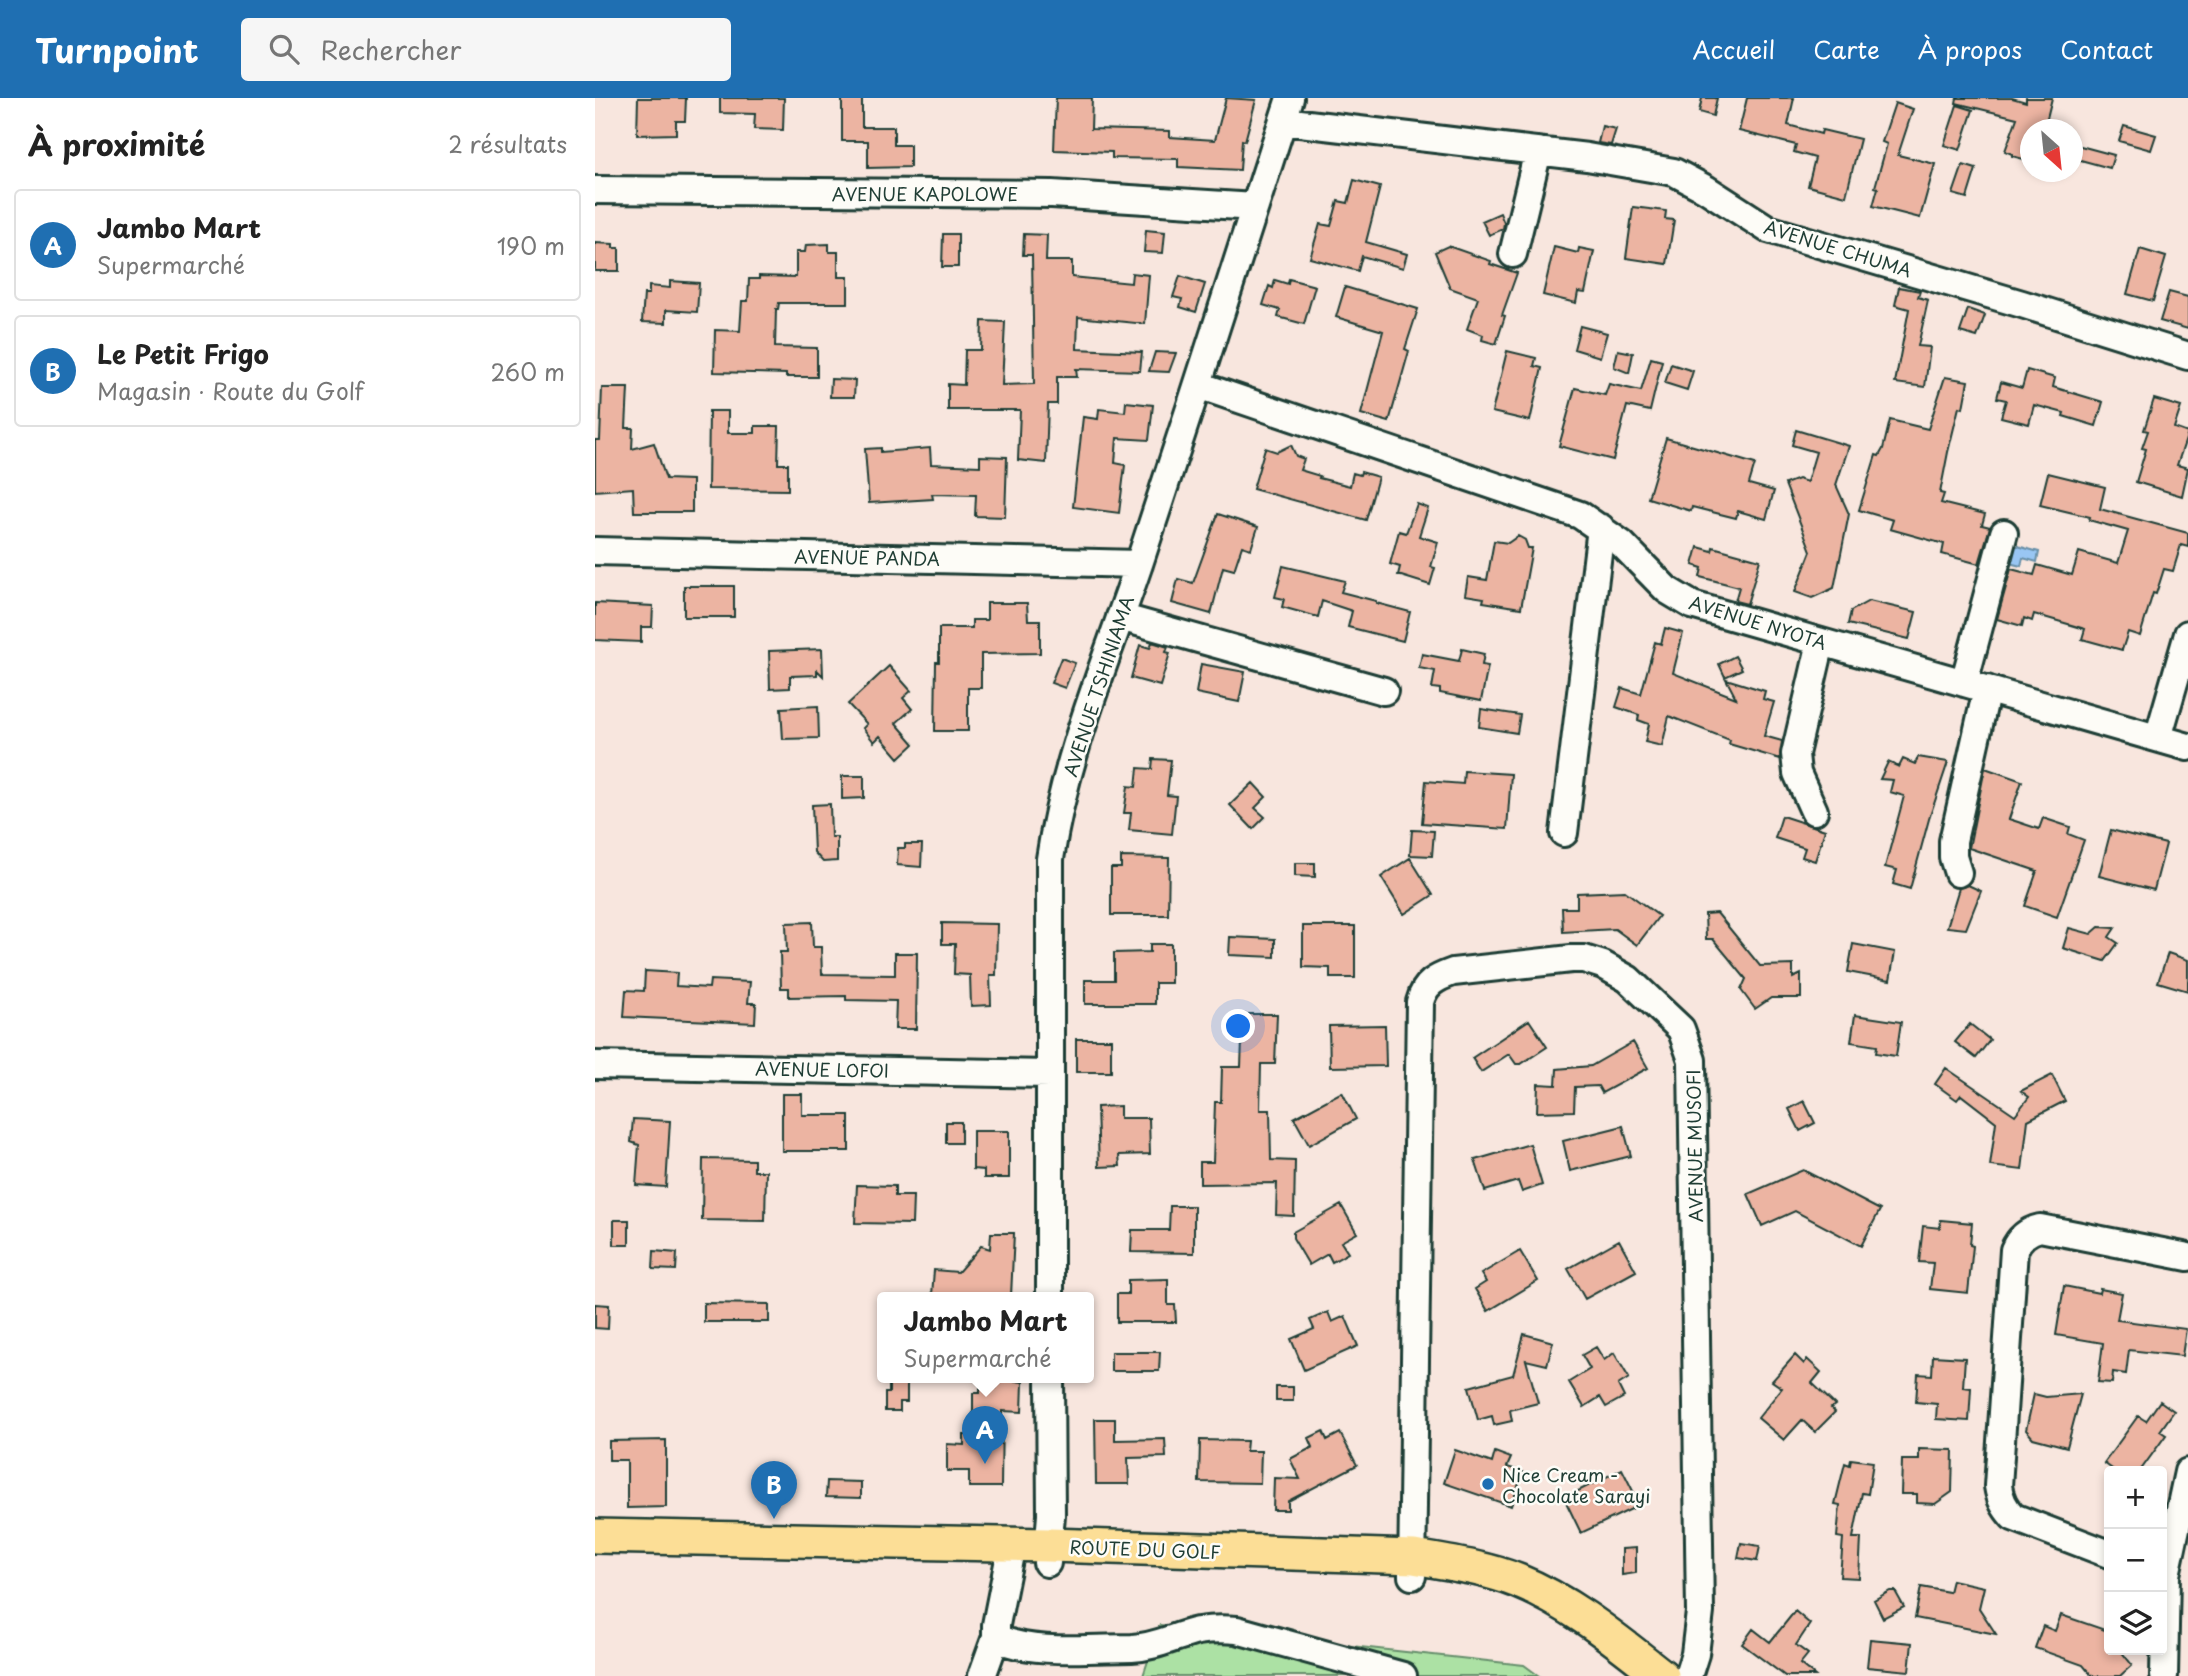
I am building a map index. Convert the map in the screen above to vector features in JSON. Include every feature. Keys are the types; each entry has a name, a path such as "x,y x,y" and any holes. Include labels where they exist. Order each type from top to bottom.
{"main road":[{"name":"ROUTE DU GOLF","path":"595,1536 1485,1571 1538,1590 1578,1613 1662,1676"},
{"path":"595,1554 1011,1553"},
{"path":"1413,1567 1531,1608 1575,1634 1631,1676"}],"street":[{"name":"AVENUE CHUMA","path":"1286,109 1674,172 1706,189 1767,229 2188,356"},
{"name":"AVENUE TSHINIAMA","path":"1050,1292 1050,859 1054,828 1069,773 1286,109"},
{"path":"1513,254 1538,151"},
{"name":"AVENUE KAPOLOWE","path":"595,190 1052,194 1255,207"},
{"name":"AVENUE NYOTA","path":"1198,385 1580,515 1622,544 1667,590 1692,605 2188,747"},
{"path":"1564,833 1601,528"},
{"path":"1958,873 1953,857 1953,841 1976,686 2004,533"},
{"name":"AVENUE PANDA","path":"595,551 1139,564"},
{"path":"1120,617 1384,691"},
{"path":"2158,738 2188,634"},
{"path":"1815,811 1797,774 1795,754 1821,642"},
{"name":"AVENUE MUSOFI","path":"1413,1567 1420,1002 1426,986 1436,978 1453,972 1570,959 1603,965 1628,979 1681,1029 1692,1060 1700,1612 1695,1654 1688,1676"},
{"name":"AVENUE LOFOI","path":"595,1065 1050,1074"},
{"path":"2104,1552 2020,1521 2002,1504 1999,1486 2014,1250 2021,1238 2033,1229 2040,1228 2188,1257"},
{"path":"1048,1554 1050,1383"},
{"path":"2167,1561 2188,1472"},
{"path":"982,1676 996,1637 996,1625 1011,1553"},
{"path":"2164,1592 2164,1676"},
{"path":"996,1637 1028,1647 1132,1648 1147,1647 1197,1632 1237,1630 1403,1676"}],"green space":[{"path":"1160,1625 1524,1665 1539,1676 1143,1676"}],"water":[{"path":"2014,545 2039,552 2037,562 2023,558 2021,566 2009,563"}],"building":[{"path":"638,98 686,98 685,121 676,121 676,134 637,135"},
{"path":"720,98 784,98 783,130 754,129 755,114 720,113"},
{"path":"842,98 862,98 862,127 894,127 894,145 910,145 910,167 868,168 868,141 842,141"},
{"path":"1056,98 1092,98 1091,129 1170,131 1170,137 1215,140 1226,98 1256,100 1245,141 1242,140 1240,170 1178,167 1178,159 1112,158 1112,152 1054,150"},
{"path":"1702,98 1717,98 1713,116 1699,112"},
{"path":"1747,98 1794,98 1788,125 1821,134 1822,130 1860,139 1846,196 1808,186 1815,158 1794,152 1796,145 1739,131"},
{"path":"1957,98 2012,98 2026,102 2026,98 2052,98 2047,119 2020,119 2020,158 2005,151 2017,118 1956,103"},
{"path":"1895,103 1913,109 1898,155 1935,164 1920,218 1873,206 1878,188 1875,187 1887,144 1882,142"},
{"path":"1957,105 1973,110 1960,150 1944,145"},
{"path":"1602,126 1616,129 1611,145 1598,143"},
{"path":"2124,126 2156,135 2151,150 2119,141"},
{"path":"2083,147 2114,155 2110,168 2083,161"},
{"path":"1963,165 1976,169 1967,198 1953,194"},
{"path":"1354,180 1380,187 1366,242 1407,254 1403,268 1362,256 1358,271 1310,258 1320,224 1331,226 1338,201 1348,203"},
{"path":"1633,207 1666,211 1665,219 1674,220 1667,264 1626,258"},
{"path":"1500,213 1503,229 1489,235 1482,221"},
{"path":"1146,230 1165,232 1163,253 1144,252"},
{"path":"943,234 958,234 958,267 942,267"},
{"path":"1024,234 1047,235 1046,261 1072,261 1072,277 1131,283 1132,273 1149,275 1145,324 1078,317 1077,349 1142,352 1140,371 1076,369 1077,377 1057,377 1057,404 1048,404 1046,463 1018,460 1020,410 948,410 948,384 964,385 965,350 981,350 982,321 1005,322 1002,385 1034,384 1032,255 1023,255"},
{"path":"595,243 613,244 613,248 619,248 619,271 595,271"},
{"path":"829,244 829,252 838,252 838,277 848,277 848,303 779,303 776,309 775,347 817,348 817,377 714,372 715,330 740,331 742,301 748,301 749,279 759,279 759,276 796,277 796,252 805,252 806,245"},
{"path":"1448,246 1517,273 1502,315 1505,316 1496,344 1482,340 1483,335 1467,329 1478,298 1450,288 1435,252"},
{"path":"1554,247 1578,253 1579,248 1594,251 1585,293 1578,292 1576,303 1543,295"},
{"path":"2140,249 2166,257 2153,301 2127,294"},
{"path":"1180,276 1205,284 1196,312 1180,307 1182,299 1173,297"},
{"path":"1289,279 1315,286 1304,324 1278,317 1280,310 1263,305 1269,286 1273,288 1275,280 1288,284"},
{"path":"670,281 699,283 697,312 666,310 666,323 642,322 644,294 649,294 649,286 670,288"},
{"path":"1345,287 1418,309 1405,349 1409,351 1389,422 1361,414 1383,331 1336,317"},
{"path":"1899,287 1920,291 1918,297 1928,300 1918,346 1930,347 1925,387 1895,383 1909,309 1895,305"},
{"path":"2169,292 2188,297 2188,329 2160,321"},
{"path":"1968,309 1985,315 1977,337 1960,332"},
{"path":"1580,326 1607,333 1600,357 1574,349"},
{"path":"1618,350 1633,353 1629,373 1614,367"},
{"path":"1507,351 1536,358 1534,366 1542,368 1530,421 1492,412"},
{"path":"1155,352 1176,353 1169,372 1149,371"},
{"path":"1651,358 1662,361 1650,411 1627,406 1613,460 1559,446 1575,388 1605,395 1609,384 1641,391"},
{"path":"1671,364 1693,371 1687,390 1665,383"},
{"path":"2027,370 2055,378 2053,387 2103,402 2096,426 2034,405 2029,424 2001,417 2006,400 1997,398 2001,382 2022,388"},
{"path":"1945,377 1968,381 1963,408 1959,407 1948,452 1940,493 1944,494 1941,503 1985,514 1982,525 1990,527 1979,564 1942,554 1944,544 1890,529 1893,520 1859,510 1876,455 1879,456 1883,449 1890,420 1928,429"},
{"path":"831,379 855,380 854,397 830,397"},
{"path":"602,388 628,388 626,428 633,428 632,449 654,443 666,479 692,480 692,512 634,512 633,488 595,491 595,440 600,440"},
{"path":"2154,399 2181,407 2174,428 2188,433 2177,465 2188,468 2182,496 2136,482 2146,449 2142,448 2148,431 2144,430"},
{"path":"1126,402 1153,405 1149,440 1117,438 1115,463 1125,465 1119,513 1073,507 1083,417 1098,419 1099,409 1125,412"},
{"path":"709,411 728,411 728,433 755,433 755,426 779,426 778,464 788,464 788,490 708,489"},
{"path":"1796,430 1849,446 1836,485 1849,514 1834,588 1812,598 1795,592 1811,551 1785,484 1798,479 1807,482 1816,452 1792,445"},
{"path":"1666,438 1755,464 1749,484 1774,491 1766,519 1738,511 1736,518 1692,507 1691,511 1648,498"},
{"path":"1291,445 1296,456 1304,459 1300,470 1320,476 1319,478 1350,486 1353,473 1360,475 1361,472 1378,477 1366,520 1253,489 1265,448 1277,452"},
{"path":"881,448 881,452 930,448 931,464 980,466 980,456 1007,457 1005,517 975,516 976,495 932,494 933,499 869,503 865,449"},
{"path":"2048,473 2105,487 2100,509 2188,533 2188,547 2181,545 2173,571 2164,569 2156,594 2153,593 2140,636 2128,632 2122,650 2082,639 2085,629 2034,614 2032,621 2024,618 2022,626 1997,619 2011,569 2034,575 2037,565 2072,575 2079,552 2118,563 2128,531 2089,520 2090,517 2040,505"},
{"path":"1417,504 1428,508 1419,536 1438,542 1431,567 1435,568 1430,585 1398,575 1400,567 1390,564 1399,531 1406,533"},
{"path":"1218,514 1258,527 1251,549 1242,546 1234,570 1223,567 1211,614 1172,603 1178,579 1193,583"},
{"path":"1518,536 1525,540 1528,548 1532,548 1521,608 1483,602 1484,598 1465,595 1468,577 1487,580 1494,541 1508,543"},
{"path":"1698,547 1712,551 1713,547 1760,560 1747,604 1735,601 1739,587 1700,577 1702,568 1693,565"},
{"path":"1283,566 1345,581 1341,592 1410,612 1403,641 1348,627 1352,611 1322,601 1318,617 1282,607 1284,599 1275,597"},
{"path":"684,586 734,586 734,617 684,617"},
{"path":"1869,601 1916,612 1909,639 1848,624 1851,611"},
{"path":"595,603 653,606 652,627 641,627 641,642 595,640"},
{"path":"987,603 1027,603 1028,620 1040,620 1040,653 981,654 981,688 968,688 968,731 935,731 939,628 972,628 972,620 987,620"},
{"path":"1665,628 1683,633 1673,673 1736,698 1726,679 1765,691 1763,699 1774,702 1764,736 1782,741 1780,759 1729,744 1730,740 1669,716 1662,746 1645,742 1649,724 1638,720 1639,715 1616,707 1622,688 1641,694 1655,642 1661,644"},
{"path":"1152,642 1168,647 1166,652 1170,653 1160,686 1131,678 1140,645 1150,648"},
{"path":"822,649 823,676 817,670 817,675 790,676 790,688 770,689 769,651"},
{"path":"1462,649 1484,654 1482,665 1488,666 1481,701 1440,693 1440,689 1432,688 1435,671 1419,668 1422,654 1459,661"},
{"path":"1735,656 1742,669 1725,677 1719,664"},
{"path":"1061,658 1075,663 1065,688 1051,683"},
{"path":"1201,664 1245,672 1239,702 1196,693"},
{"path":"889,666 911,691 903,698 912,709 896,723 914,744 899,758 880,736 874,742 863,728 867,724 848,704"},
{"path":"818,706 819,738 783,739 781,708"},
{"path":"1481,709 1520,715 1517,733 1479,727"},
{"path":"1918,757 1948,762 1910,889 1893,884 1897,870 1885,867 1904,796 1890,792 1893,780 1880,779 1888,762 1899,767 1903,759 1915,764"},
{"path":"1153,759 1171,760 1167,795 1176,796 1172,834 1129,830 1131,813 1124,813 1128,786 1136,787 1138,768 1152,769"},
{"path":"1985,768 2022,781 2009,819 2039,829 2043,818 2070,827 2068,834 2084,840 2057,917 2025,906 2037,871 1969,848"},
{"path":"1464,771 1511,774 1507,829 1422,823 1426,781 1463,784"},
{"path":"842,776 864,776 864,798 842,799"},
{"path":"1253,783 1266,797 1255,808 1265,817 1253,829 1230,805"},
{"path":"830,804 831,837 837,837 837,861 823,862 814,852 812,805"},
{"path":"1782,816 1825,830 1815,861 1802,857 1805,848 1775,838"},
{"path":"1412,830 1434,831 1432,856 1410,855"},
{"path":"2111,830 2166,844 2154,890 2099,876"},
{"path":"905,844 922,844 921,867 897,865 898,848 905,848"},
{"path":"1121,857 1169,858 1168,915 1111,915 1111,868 1121,868"},
{"path":"1410,858 1433,895 1404,914 1381,877"},
{"path":"1295,863 1315,863 1315,877 1295,876"},
{"path":"1968,885 1981,891 1966,929 1947,927 1959,888"},
{"path":"1625,891 1659,916 1637,945 1615,929 1563,932 1562,908 1577,908 1577,893"},
{"path":"1717,913 1760,966 1793,965 1793,978 1801,974 1801,998 1771,998 1755,1009 1741,990 1746,979 1713,939 1706,939 1705,914"},
{"path":"812,922 813,947 821,947 822,974 895,975 895,953 917,953 916,1029 895,1029 896,1001 846,1000 846,996 789,997 789,988 781,988 780,952 787,952 786,923"},
{"path":"942,923 997,924 996,975 990,975 991,1005 971,1006 970,975 954,974 955,944 942,944"},
{"path":"1303,926 1355,926 1355,978 1330,978 1330,968 1303,967"},
{"path":"2099,927 2115,928 2109,937 2118,943 2105,961 2063,948 2069,928 2091,934"},
{"path":"1230,937 1275,939 1275,957 1229,955"},
{"path":"1150,944 1171,944 1171,983 1155,983 1155,1004 1085,1004 1085,980 1114,980 1114,953 1150,952"},
{"path":"1853,944 1895,952 1890,980 1848,972"},
{"path":"2168,953 2188,960 2188,991 2158,982"},
{"path":"645,971 677,973 676,986 709,988 710,980 750,982 748,1003 756,1003 755,1023 624,1017 626,990 644,991"},
{"path":"1243,1014 1277,1014 1275,1064 1261,1064 1260,1110 1270,1110 1271,1160 1295,1161 1294,1216 1276,1215 1277,1183 1200,1184 1200,1162 1213,1162 1215,1102 1221,1102 1222,1067 1241,1067"},
{"path":"1855,1015 1901,1022 1896,1056 1876,1053 1877,1046 1851,1042"},
{"path":"1529,1020 1547,1047 1521,1064 1516,1064 1509,1054 1481,1072 1472,1058"},
{"path":"1970,1024 1990,1040 1976,1058 1955,1042"},
{"path":"1385,1025 1386,1066 1330,1067 1329,1026"},
{"path":"1076,1039 1111,1039 1111,1072 1076,1072"},
{"path":"1633,1042 1648,1068 1602,1093 1598,1086 1575,1087 1574,1111 1537,1112 1538,1084 1556,1085 1557,1069 1591,1066"},
{"path":"1946,1068 2015,1115 2029,1097 2021,1091 2052,1075 2065,1101 2028,1120 2022,1170 1990,1166 1996,1122 1961,1095 1957,1100 1935,1084"},
{"path":"1342,1092 1356,1119 1309,1145 1294,1118"},
{"path":"782,1094 802,1094 802,1115 849,1115 849,1151 782,1151"},
{"path":"1804,1101 1815,1123 1800,1131 1789,1109"},
{"path":"1120,1106 1120,1118 1149,1118 1150,1154 1119,1155 1120,1166 1099,1167 1097,1107"},
{"path":"633,1119 670,1121 666,1187 636,1185 639,1145 631,1142"},
{"path":"946,1122 961,1122 961,1143 946,1143"},
{"path":"1623,1126 1631,1156 1570,1171 1563,1141"},
{"path":"973,1131 1009,1131 1009,1178 984,1178 984,1170 973,1169"},
{"path":"1530,1144 1542,1185 1522,1192 1518,1181 1485,1191 1475,1160"},
{"path":"703,1159 754,1160 754,1171 766,1171 765,1221 702,1220"},
{"path":"1803,1170 1880,1210 1861,1246 1795,1211 1762,1226 1748,1194"},
{"path":"857,1185 895,1186 895,1196 913,1196 912,1224 855,1223"},
{"path":"1341,1205 1357,1233 1341,1242 1348,1253 1332,1262 1328,1254 1309,1265 1293,1238 1293,1232"},
{"path":"1170,1206 1194,1206 1194,1253 1131,1252 1132,1230 1169,1230"},
{"path":"614,1220 629,1220 629,1245 614,1245"},
{"path":"1941,1220 1972,1223 1970,1245 1973,1246 1968,1293 1930,1289 1933,1263 1919,1262 1923,1226 1940,1228"},
{"path":"991,1233 1014,1233 1011,1292 932,1292 934,1270 958,1272 981,1246 990,1249"},
{"path":"1619,1240 1636,1271 1585,1299 1568,1269"},
{"path":"654,1251 677,1253 676,1270 653,1269"},
{"path":"1520,1251 1538,1281 1488,1311 1475,1289 1486,1282 1481,1274"},
{"path":"1168,1279 1168,1305 1175,1305 1176,1322 1117,1322 1117,1294 1128,1294 1128,1280"},
{"path":"2064,1286 2099,1293 2100,1289 2122,1293 2117,1320 2186,1329 2182,1356 2129,1350 2126,1374 2113,1372 2112,1383 2098,1382 2103,1343 2056,1335"},
{"path":"704,1303 769,1304 769,1322 704,1322"},
{"path":"595,1304 609,1305 608,1329 595,1328"},
{"path":"1328,1312 1332,1322 1345,1316 1358,1346 1304,1370 1291,1339 1314,1329 1310,1320"},
{"path":"1524,1334 1553,1342 1547,1365 1526,1360 1538,1403 1510,1410 1512,1421 1494,1425 1492,1416 1478,1420 1469,1387 1513,1375"},
{"path":"1596,1347 1604,1360 1614,1353 1629,1378 1618,1385 1624,1397 1606,1407 1600,1397 1584,1407 1569,1382 1590,1369 1582,1355"},
{"path":"1111,1352 1160,1352 1159,1371 1111,1371"},
{"path":"1795,1355 1804,1364 1807,1359 1821,1372 1812,1383 1835,1405 1831,1408 1835,1412 1815,1432 1802,1420 1784,1440 1758,1418 1782,1388 1772,1381"},
{"path":"1933,1356 1965,1358 1963,1387 1971,1388 1969,1421 1936,1419 1937,1404 1916,1402 1918,1374 1932,1375"},
{"path":"889,1383 907,1383 907,1402 900,1402 900,1411 885,1411 885,1393 889,1393"},
{"path":"996,1383 1023,1383 1022,1412 1002,1411 1001,1487 969,1487 969,1471 947,1471 947,1444 964,1445 964,1435 973,1435 973,1393 980,1393 980,1388 996,1388"},
{"path":"1276,1387 1293,1387 1293,1401 1276,1401"},
{"path":"2034,1394 2046,1397 2081,1394 2067,1447 2033,1438 2026,1430"},
{"path":"2160,1401 2174,1411 2160,1431 2166,1435 2144,1466 2108,1466 2104,1463 2138,1416 2146,1421"},
{"path":"1095,1419 1115,1419 1115,1440 1165,1439 1166,1457 1128,1458 1129,1484 1096,1484"},
{"path":"1323,1431 1327,1440 1340,1433 1357,1465 1288,1501 1288,1510 1273,1510 1274,1478 1300,1479 1290,1459 1313,1447 1309,1438"},
{"path":"666,1440 666,1507 627,1508 627,1460 609,1460 609,1441"},
{"path":"1200,1440 1247,1441 1246,1451 1261,1451 1260,1483 1199,1482"},
{"path":"1919,1449 1953,1450 1952,1492 1935,1504 1917,1503 1917,1494 1901,1494 1902,1460 1919,1460"},
{"path":"1455,1450 1492,1463 1495,1452 1511,1458 1507,1467 1523,1472 1511,1506 1444,1483"},
{"path":"1851,1459 1873,1462 1868,1494 1862,1493 1853,1538 1861,1538 1859,1578 1840,1577 1843,1538 1837,1537 1840,1505 1835,1504 1845,1463 1850,1465"},
{"path":"1622,1469 1640,1505 1581,1533 1564,1498"},
{"path":"827,1481 861,1482 861,1498 826,1497"},
{"path":"1741,1543 1760,1546 1757,1561 1738,1558"},
{"path":"1636,1548 1636,1573 1622,1575 1622,1549"},
{"path":"1952,1580 1984,1587 1979,1608 1996,1634 1915,1618 1921,1587 1949,1592"},
{"path":"1895,1591 1904,1607 1883,1618 1874,1600"},
{"path":"1795,1611 1810,1624 1796,1645 1808,1654 1800,1664 1815,1676 1785,1676 1742,1644 1753,1629 1770,1642"},
{"path":"2061,1615 2104,1630 2104,1655 2124,1655 2132,1665 2120,1676 2092,1676 2083,1665 2035,1648 2043,1626 2055,1631"},
{"path":"1870,1639 1912,1643 1909,1671 1867,1667"}],"place":[{"name":"Jambo Mart","path":"985,1464"},
{"name":"Nice Cream - Chocolate Sarayi","path":"1488,1484"},
{"name":"Le Petit Frigo","path":"774,1519"}]}
